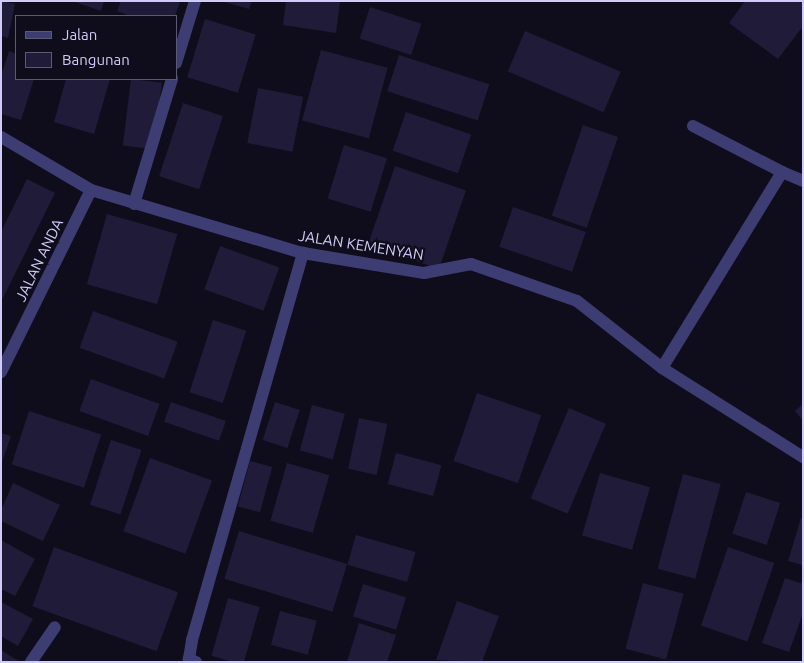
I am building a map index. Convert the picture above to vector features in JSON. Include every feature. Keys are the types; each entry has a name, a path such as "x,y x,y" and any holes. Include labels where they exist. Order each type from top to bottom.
{"street":[{"path":"178,56 195,1"},
{"path":"134,204 172,80"},
{"path":"693,126 803,181"},
{"name":"JALAN KEMENYAN","path":"1,137 91,190 303,254 424,274 471,264 577,301 662,368 803,457"},
{"path":"662,368 782,172"},
{"name":"JALAN ANDA","path":"1,372 91,190"},
{"path":"196,662 188,659 192,640 303,254"},
{"path":"31,662 55,627"}],"building":[{"path":"1,1 15,4 8,38 1,36"},
{"path":"72,1 104,1 101,11"},
{"path":"121,1 180,1 175,15 127,15 117,11"},
{"path":"221,1 252,1 249,9"},
{"path":"286,1 340,1 336,33 283,25"},
{"path":"745,1 803,1 803,26 778,59 729,23"},
{"path":"370,7 421,24 411,55 360,38"},
{"path":"205,19 256,34 238,93 187,77"},
{"path":"525,31 621,72 604,112 508,72"},
{"path":"321,50 388,68 369,138 302,121"},
{"path":"9,51 15,54 15,80 34,80 21,120 1,114 1,76"},
{"path":"399,55 489,84 478,120 387,91"},
{"path":"66,80 110,80 94,134 54,122"},
{"path":"131,80 162,83 154,149 123,146"},
{"path":"258,88 303,97 292,152 247,143"},
{"path":"183,103 223,116 199,189 159,176"},
{"path":"406,112 471,134 458,173 393,151"},
{"path":"583,125 618,137 587,228 552,216"},
{"path":"344,145 387,158 371,212 328,199"},
{"path":"395,166 466,190 439,269 368,244"},
{"path":"27,179 55,193 1,302 1,232"},
{"path":"513,207 586,232 572,272 499,247"},
{"path":"107,214 177,234 157,304 87,284"},
{"path":"220,246 279,268 263,311 204,289"},
{"path":"93,311 178,342 164,378 80,348"},
{"path":"213,320 246,331 223,403 190,392"},
{"path":"91,379 160,404 148,436 79,411"},
{"path":"477,393 541,415 518,483 454,461"},
{"path":"171,402 226,421 219,441 164,422"},
{"path":"275,402 300,410 287,448 263,440"},
{"path":"803,404 803,421 795,411"},
{"path":"312,405 345,414 333,459 300,450"},
{"path":"569,408 606,424 568,514 531,498"},
{"path":"29,411 101,434 84,488 12,464"},
{"path":"359,418 387,424 377,475 348,469"},
{"path":"1,433 11,436 2,462 1,462"},
{"path":"111,440 141,450 120,515 90,505"},
{"path":"396,453 441,465 433,496 388,484"},
{"path":"150,458 212,481 185,554 123,531"},
{"path":"250,461 272,467 260,512 238,506"},
{"path":"287,463 329,475 313,533 270,521"},
{"path":"600,473 650,487 632,550 582,535"},
{"path":"683,474 721,484 695,579 658,569"},
{"path":"13,483 60,505 43,541 1,521 1,510"},
{"path":"746,492 780,503 767,545 732,534"},
{"path":"801,518 803,519 803,565 788,561"},
{"path":"239,531 347,564 332,612 224,579"},
{"path":"356,535 416,552 407,582 347,565"},
{"path":"1,540 35,559 15,596 1,589"},
{"path":"54,547 178,592 156,651 32,606"},
{"path":"728,547 774,563 747,641 701,625"},
{"path":"785,578 803,584 803,613 789,652 762,643"},
{"path":"643,583 684,594 666,660 625,649"},
{"path":"363,584 406,597 396,630 353,617"},
{"path":"228,598 260,607 244,662 234,662 211,656"},
{"path":"457,601 499,616 482,662 436,660"},
{"path":"1,602 33,619 18,646 1,636"},
{"path":"280,611 317,621 308,655 271,645"},
{"path":"359,623 396,635 387,662 347,662"},
{"path":"1,650 20,662 1,662"}]}
